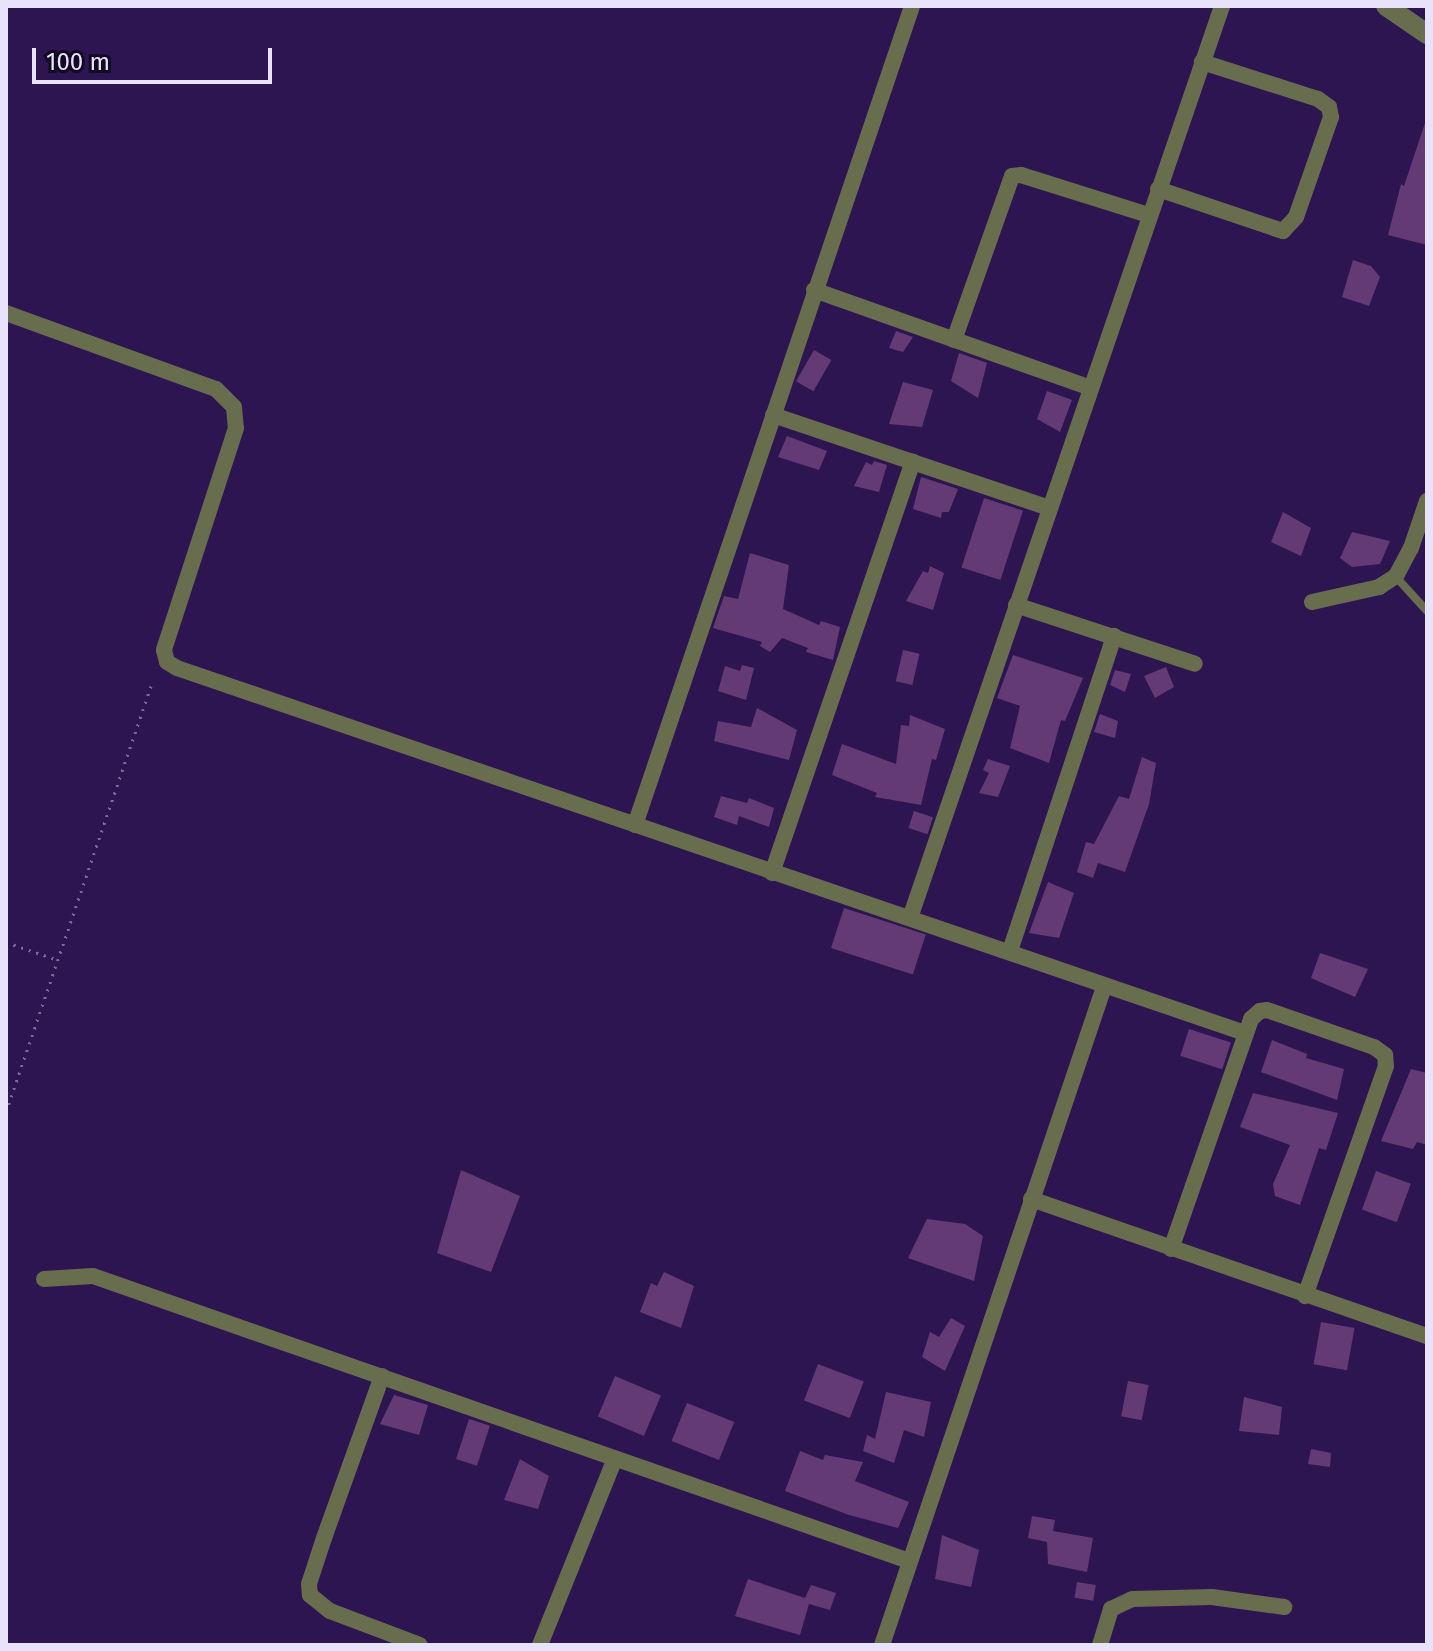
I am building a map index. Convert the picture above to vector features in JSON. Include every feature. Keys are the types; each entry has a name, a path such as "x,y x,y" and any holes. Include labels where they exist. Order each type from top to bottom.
{"street":[{"path":"635,825 912,6"},
{"path":"910,918 1222,6"},
{"path":"1386,6 1426,29"},
{"path":"1158,189 1283,231 1296,217 1331,117 1329,107 1318,99 1202,62"},
{"path":"954,340 1012,176 1021,175 1149,215"},
{"path":"814,290 1090,388"},
{"path":"6,313 216,389 234,407 236,428 164,650 167,662 772,873 1245,1033"},
{"path":"773,415 1049,508"},
{"path":"772,873 913,462"},
{"path":"1312,602 1379,587 1396,576 1411,548 1427,501"},
{"path":"1016,605 1195,664"},
{"path":"1010,951 1114,636"},
{"path":"882,1645 1104,987"},
{"path":"1171,1249 1251,1019 1260,1011 1267,1010 1374,1047 1385,1055 1386,1066 1305,1296"},
{"path":"1031,1199 1427,1336"},
{"path":"44,1279 93,1276 909,1561"},
{"path":"382,1376 324,1538 309,1584 310,1595 330,1611 420,1645"},
{"path":"540,1645 615,1458"},
{"path":"1100,1645 1111,1609 1132,1599 1212,1597 1284,1607"}],"lane":[{"path":"1396,576 1427,611"}],"path":[{"path":"6,1112 152,684"},
{"path":"6,942 58,960"}],"building":[{"path":"1425,123 1427,245 1388,235 1401,184 1404,186"},
{"path":"1353,260 1371,266 1380,277 1369,306 1342,297"},
{"path":"896,331 913,337 903,352 889,348"},
{"path":"814,350 831,360 813,391 796,381"},
{"path":"959,353 987,363 978,398 951,381"},
{"path":"903,382 933,390 922,427 889,424"},
{"path":"1047,391 1072,400 1060,432 1037,419"},
{"path":"787,436 827,451 819,470 778,457"},
{"path":"874,461 887,465 879,492 854,486 866,462 872,465"},
{"path":"921,477 958,489 949,512 942,512 941,518 913,509"},
{"path":"984,498 1023,511 1000,580 961,567"},
{"path":"1283,512 1311,528 1301,556 1271,542"},
{"path":"1352,532 1390,541 1380,564 1352,567 1340,558"},
{"path":"750,553 789,565 783,609 819,625 821,621 840,627 833,660 806,652 808,648 782,638 770,652 760,646 762,642 713,628 724,596 738,599"},
{"path":"930,566 944,573 933,610 906,601 923,571 928,573"},
{"path":"903,650 920,654 912,685 896,681"},
{"path":"1013,655 1083,678 1065,721 1061,720 1049,763 1010,748 1020,706 997,698"},
{"path":"742,665 754,668 746,700 718,691 725,666 740,671"},
{"path":"1166,667 1174,687 1155,698 1144,676"},
{"path":"1115,670 1131,674 1125,692 1110,685"},
{"path":"757,708 797,730 789,760 714,741 718,721 751,727"},
{"path":"1100,714 1118,721 1115,738 1094,732"},
{"path":"910,715 945,729 936,760 932,759 921,805 875,797 877,793 832,775 842,744 896,764 901,725 909,726"},
{"path":"1142,757 1156,763 1149,804 1125,872 1098,863 1093,878 1077,872 1086,842 1094,844 1119,796 1129,799"},
{"path":"988,759 1010,766 998,797 979,793 989,773 983,770"},
{"path":"721,796 747,803 749,798 774,808 769,827 739,816 737,825 714,817"},
{"path":"914,811 933,817 927,834 908,828"},
{"path":"1048,882 1074,893 1059,938 1029,933"},
{"path":"844,908 926,935 913,975 831,948"},
{"path":"1320,953 1368,969 1355,997 1311,978"},
{"path":"1189,1029 1231,1043 1222,1069 1180,1056"},
{"path":"1272,1040 1307,1054 1306,1058 1344,1069 1337,1100 1261,1072"},
{"path":"1411,1069 1427,1073 1427,1145 1417,1142 1413,1149 1381,1141"},
{"path":"1253,1093 1338,1113 1326,1150 1319,1148 1300,1205 1275,1196 1273,1184 1290,1145 1240,1127"},
{"path":"461,1170 520,1196 491,1272 437,1253"},
{"path":"1376,1171 1411,1184 1397,1222 1362,1210"},
{"path":"927,1219 965,1224 983,1236 974,1281 908,1258"},
{"path":"664,1272 694,1286 681,1328 640,1312 651,1283 657,1286"},
{"path":"951,1318 965,1326 945,1371 922,1357 930,1332 939,1337"},
{"path":"1321,1322 1354,1328 1347,1370 1314,1364"},
{"path":"818,1364 864,1382 850,1418 804,1400"},
{"path":"615,1376 661,1396 644,1436 598,1417"},
{"path":"1128,1381 1149,1385 1142,1420 1121,1416"},
{"path":"886,1392 931,1402 924,1437 904,1430 894,1463 863,1451 867,1435 875,1439"},
{"path":"394,1395 428,1405 419,1435 380,1424"},
{"path":"1244,1397 1282,1407 1279,1435 1239,1431"},
{"path":"687,1403 734,1422 719,1460 672,1441"},
{"path":"469,1419 490,1426 477,1466 456,1459"},
{"path":"1311,1449 1331,1453 1330,1467 1308,1464"},
{"path":"800,1451 823,1460 825,1455 863,1462 855,1481 909,1502 898,1528 849,1515 785,1491"},
{"path":"520,1459 549,1476 538,1509 504,1500"},
{"path":"1032,1516 1055,1520 1053,1531 1093,1538 1087,1572 1048,1564 1047,1542 1028,1538"},
{"path":"942,1535 979,1550 971,1587 935,1579"},
{"path":"748,1579 805,1598 811,1585 836,1593 830,1610 809,1604 800,1635 735,1616"},
{"path":"1077,1582 1096,1585 1093,1601 1074,1598"}]}
